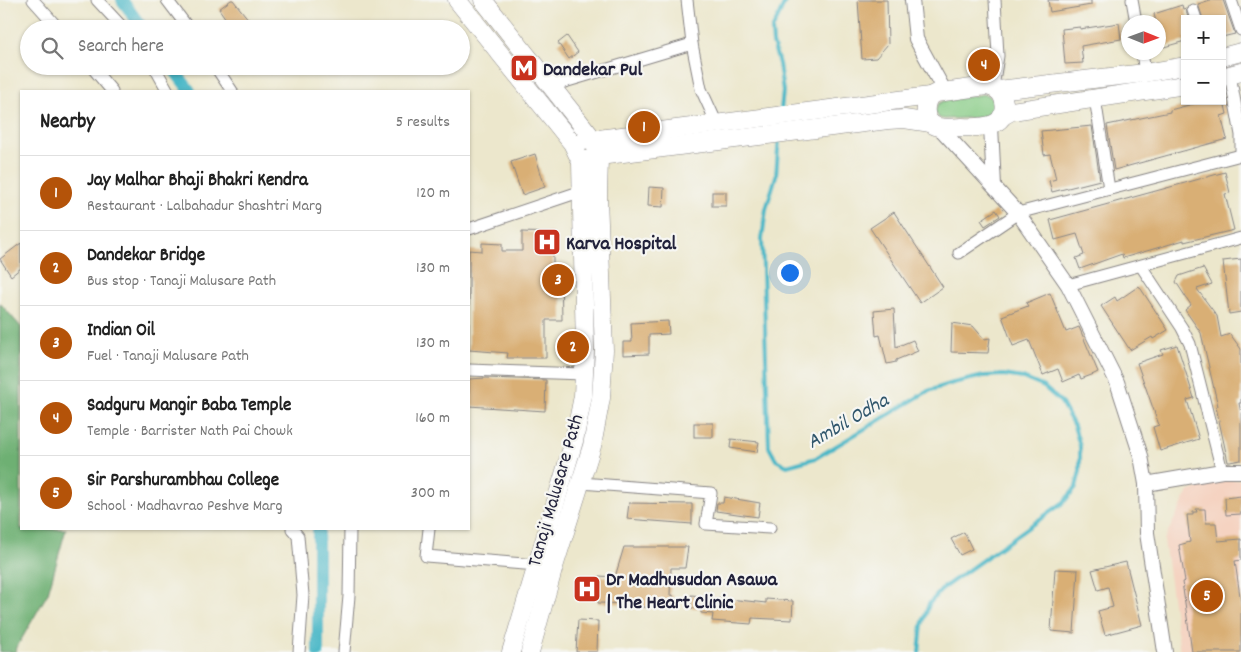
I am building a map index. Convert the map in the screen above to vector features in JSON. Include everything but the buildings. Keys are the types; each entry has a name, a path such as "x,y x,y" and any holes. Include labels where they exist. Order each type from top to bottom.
{"main road":[{"path":"457,0 572,143 580,161 599,156 888,120 904,119 935,125 983,128 1012,111 1181,86"},
{"path":"483,0 593,139 599,156"},
{"path":"1226,56 1241,52"},
{"path":"572,143 886,102 986,86 996,88 1145,73 1181,67"},
{"path":"996,88 1004,103 1004,111 996,121"},
{"path":"935,125 925,112 937,94"},
{"name":"Tanaji Malusare Path","path":"530,652 599,418 604,350 598,198 599,156"},
{"name":"Tanaji Malusare Path","path":"511,652 574,442 580,415 584,374 584,319 580,161"},
{"path":"584,319 603,318"}],"street":[{"path":"33,0 51,20"},
{"path":"96,0 115,20"},
{"path":"167,0 182,20"},
{"path":"686,0 701,89 717,124"},
{"path":"912,0 916,39 937,94"},
{"path":"995,0 998,56 996,88"},
{"path":"1132,0 1135,15"},
{"path":"1231,0 1241,30"},
{"path":"551,86 692,44"},
{"path":"1143,60 1145,73"},
{"path":"1231,74 1241,135 1241,151"},
{"path":"99,75 111,90"},
{"path":"159,75 167,90"},
{"path":"221,75 231,90"},
{"path":"1095,98 1109,189"},
{"path":"994,186 996,121"},
{"path":"935,125 1018,213 1068,286 1117,382 1140,456 1146,484 1147,533 1165,652"},
{"path":"959,253 1018,213 1241,155"},
{"path":"470,229 582,191"},
{"path":"1068,286 1241,238"},
{"path":"1141,266 1182,328 1190,344 1222,471"},
{"path":"470,370 584,374"},
{"path":"1146,484 1222,471 1241,471"},
{"path":"581,483 711,493 706,524 770,528"},
{"path":"293,530 298,536 303,595 299,652"},
{"path":"344,652 349,596 350,530"},
{"path":"430,530 426,556 537,565"}],"shaded area":[{"path":"1219,479 1241,480 1241,652 1180,652 1164,540 1188,492"}],"green space":[{"path":"985,94 993,100 994,104 992,114 989,117 944,119 939,118 935,111 938,104 943,101"},
{"path":"0,303 20,326 20,530 66,530 48,593 17,647 16,652 0,652"}],"waterway":[{"path":"122,0 136,20"},
{"name":"Ambil Odha","path":"781,110 783,91 772,30 786,0"},
{"path":"178,75 189,90"},
{"name":"Ambil Odha","path":"779,137 776,176 766,209 762,239 769,447 776,460 787,466 816,458 928,391 984,376 1004,375 1023,378 1044,387 1061,402 1074,426 1080,446 1080,471 1076,487 1064,502 943,588 929,604 922,625 919,652"},
{"path":"318,530 318,652"}],"place":[{"name":"Sadguru Mangir Baba Temple","path":"984,65"},
{"name":"Dandekar Pul","path":"524,68"},
{"name":"Jay Malhar Bhaji Bhakri Kendra","path":"644,127"},
{"name":"Karva Hospital","path":"547,242"},
{"name":"Indian Oil","path":"558,280"},
{"name":"Dandekar Bridge","path":"573,347"},
{"name":"Dr Madhusudan Asawa | The Heart Clinic","path":"587,589"},
{"name":"Sir Parshurambhau College","path":"1207,596"}]}
